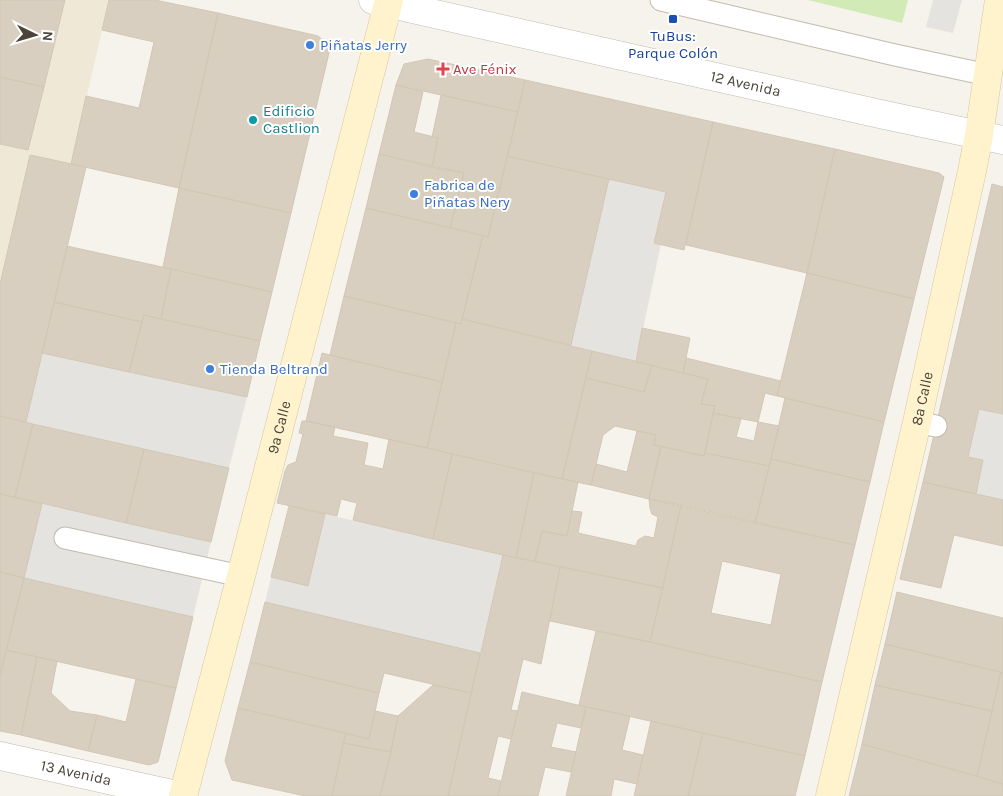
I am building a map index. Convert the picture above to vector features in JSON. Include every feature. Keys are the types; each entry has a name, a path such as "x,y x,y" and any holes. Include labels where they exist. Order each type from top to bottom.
{"main road":[{"name":"8a Calle","path":"830,796 926,424 991,138 988,75 999,0"},
{"name":"9a Calle","path":"182,796 241,576 383,1"}],"street":[{"name":"12 Avenida","path":"383,1 991,138"},
{"name":"13 Avenida","path":"0,756 182,796"}],"lane":[{"path":"661,0 988,75"},
{"path":"65,538 241,576"}],"shaded area":[{"path":"65,0 109,0 71,164 86,167 26,422 0,416 0,77 44,87"},
{"path":"933,0 962,0 953,33 926,27"},
{"path":"609,179 666,192 654,243 661,244 636,362 571,345"},
{"path":"42,353 247,397 229,468 26,422"},
{"path":"979,409 1003,414 1003,500 976,494 983,460 968,457"},
{"path":"42,504 211,542 193,617 24,578"},
{"path":"325,514 503,555 480,653 265,602 271,577 308,586"}],"green space":[{"path":"808,0 908,0 902,23"}],"building":[{"path":"0,0 65,0 44,87 0,77"},
{"path":"109,0 155,0 218,13 179,188 71,164 86,96 139,108 154,42 102,30"},
{"name":"Edificio Castlion","path":"218,13 318,36 326,43 329,53 291,213 179,188"},
{"path":"428,59 525,80 518,112 396,85 404,64"},
{"path":"0,77 44,87 28,150 0,144"},
{"path":"525,80 713,122 684,250 654,243 666,192 507,156"},
{"path":"396,85 423,92 414,132 438,138 432,167 379,154"},
{"path":"441,95 518,112 500,189 462,181 464,173 432,167 438,138 432,137"},
{"path":"713,122 835,149 807,273 686,245"},
{"path":"835,149 939,173 944,177 914,299 807,273"},
{"name":"Fabrica de Piñatas Nery","path":"379,154 464,173 450,228 366,208"},
{"path":"30,155 86,167 26,422 0,416 0,284"},
{"path":"507,156 609,179 571,345 462,319 483,235 488,237"},
{"path":"462,181 500,189 488,237 450,228"},
{"path":"992,184 1003,187 1003,414 979,409 968,457 983,460 976,494 923,482"},
{"path":"179,188 291,213 272,292 163,267"},
{"path":"366,208 483,235 461,324 344,296"},
{"path":"67,246 171,269 161,319 144,315 142,322 54,302"},
{"path":"171,269 272,292 260,341 161,319"},
{"path":"807,273 914,299 884,422 777,396"},
{"path":"344,296 456,323 442,382 330,355"},
{"path":"54,302 142,322 129,372 42,353"},
{"path":"144,315 260,341 247,397 129,372"},
{"path":"462,319 592,351 562,479 427,448 456,323 461,324"},
{"path":"642,328 690,338 683,373 636,362"},
{"path":"592,351 652,365 644,392 586,378"},
{"path":"322,353 442,382 427,448 306,421"},
{"path":"686,358 781,381 777,396 765,393 758,422 713,413 715,406 701,404 708,379 683,373"},
{"path":"652,365 708,379 701,404 715,406 704,456 654,445 656,435 615,426 603,435 591,485 562,479 586,378 644,392"},
{"path":"785,398 884,422 870,482 771,459"},
{"path":"713,413 741,419 736,437 754,441 758,422 779,426 769,466 705,453"},
{"path":"0,416 33,424 15,497 0,494"},
{"path":"302,421 335,427 333,436 368,443 364,465 383,469 389,439 452,454 433,539 353,520 357,503 341,499 337,516 277,503 285,471 288,465 296,462 303,434 299,433"},
{"path":"33,424 144,449 126,523 15,497"},
{"path":"637,431 656,435 654,445 661,446 649,499 591,485 596,464 627,472"},
{"path":"661,446 704,456 705,453 769,466 755,523 649,499"},
{"path":"144,449 229,468 211,542 126,523"},
{"path":"452,454 534,473 516,558 433,539"},
{"path":"771,459 870,482 855,545 755,523"},
{"path":"534,473 578,482 567,536 542,531 535,561 516,558"},
{"path":"923,482 1003,500 1003,546 954,535 941,588 900,579"},
{"path":"0,494 42,504 24,578 0,572"},
{"path":"649,499 681,505 663,588 535,561 542,531 567,536 572,511 582,512 578,533 636,546 638,540 645,536 654,538 658,517 652,514"},
{"path":"681,505 855,545 822,682 650,642","holes":["722,561 781,574 771,625 711,613"]},
{"path":"289,506 325,514 308,586 271,577"},
{"path":"503,555 560,567 541,664 523,659 511,710 518,711 511,739 498,736 488,778 501,781 498,796 448,796"},
{"path":"560,567 663,588 650,642 550,621"},
{"path":"0,572 24,578 0,676"},
{"path":"24,578 193,617 176,688 6,650"},
{"path":"897,592 1003,618 1003,673 885,644"},
{"path":"265,602 480,653 471,693 384,673 379,693 250,662"},
{"path":"596,631 822,682 805,756 579,705"},
{"path":"885,644 1001,672 992,711 875,685"},
{"path":"6,650 37,657 21,735 0,731 0,676"},
{"path":"37,657 57,661 51,693 70,711 97,715 88,751 21,735"},
{"path":"250,662 379,693 369,739 238,708"},
{"path":"1001,672 1003,673 1003,784 977,776"},
{"path":"136,679 176,688 158,762 149,765 88,751 97,715 126,722"},
{"path":"433,685 471,693 448,796 380,796 398,716"},
{"path":"875,685 992,711 977,776 862,744"},
{"path":"522,692 586,707 581,728 557,723 551,747 576,752 571,772 545,767 538,796 498,796"},
{"path":"586,707 630,716 622,750 643,755 637,784 614,779 611,796 566,796"},
{"path":"238,708 346,733 332,796 305,796 232,780 225,761"},
{"path":"375,711 398,716 391,752 343,743 346,733 369,739"},
{"path":"651,721 703,733 688,796 634,796"},
{"path":"703,733 805,756 795,796 688,796"},
{"path":"343,743 391,752 380,796 332,796"},
{"path":"862,744 1003,784 1003,796 849,796"}],"place":[{"name":"TuBus: Parque Colón","path":"673,19"},
{"name":"Piñatas Jerry","path":"310,45"},
{"name":"Ave Fénix","path":"443,69"},
{"name":"Edificio Castlion","path":"253,120"},
{"name":"Fabrica de Piñatas Nery","path":"414,194"},
{"name":"Tienda Beltrand","path":"210,369"}]}
